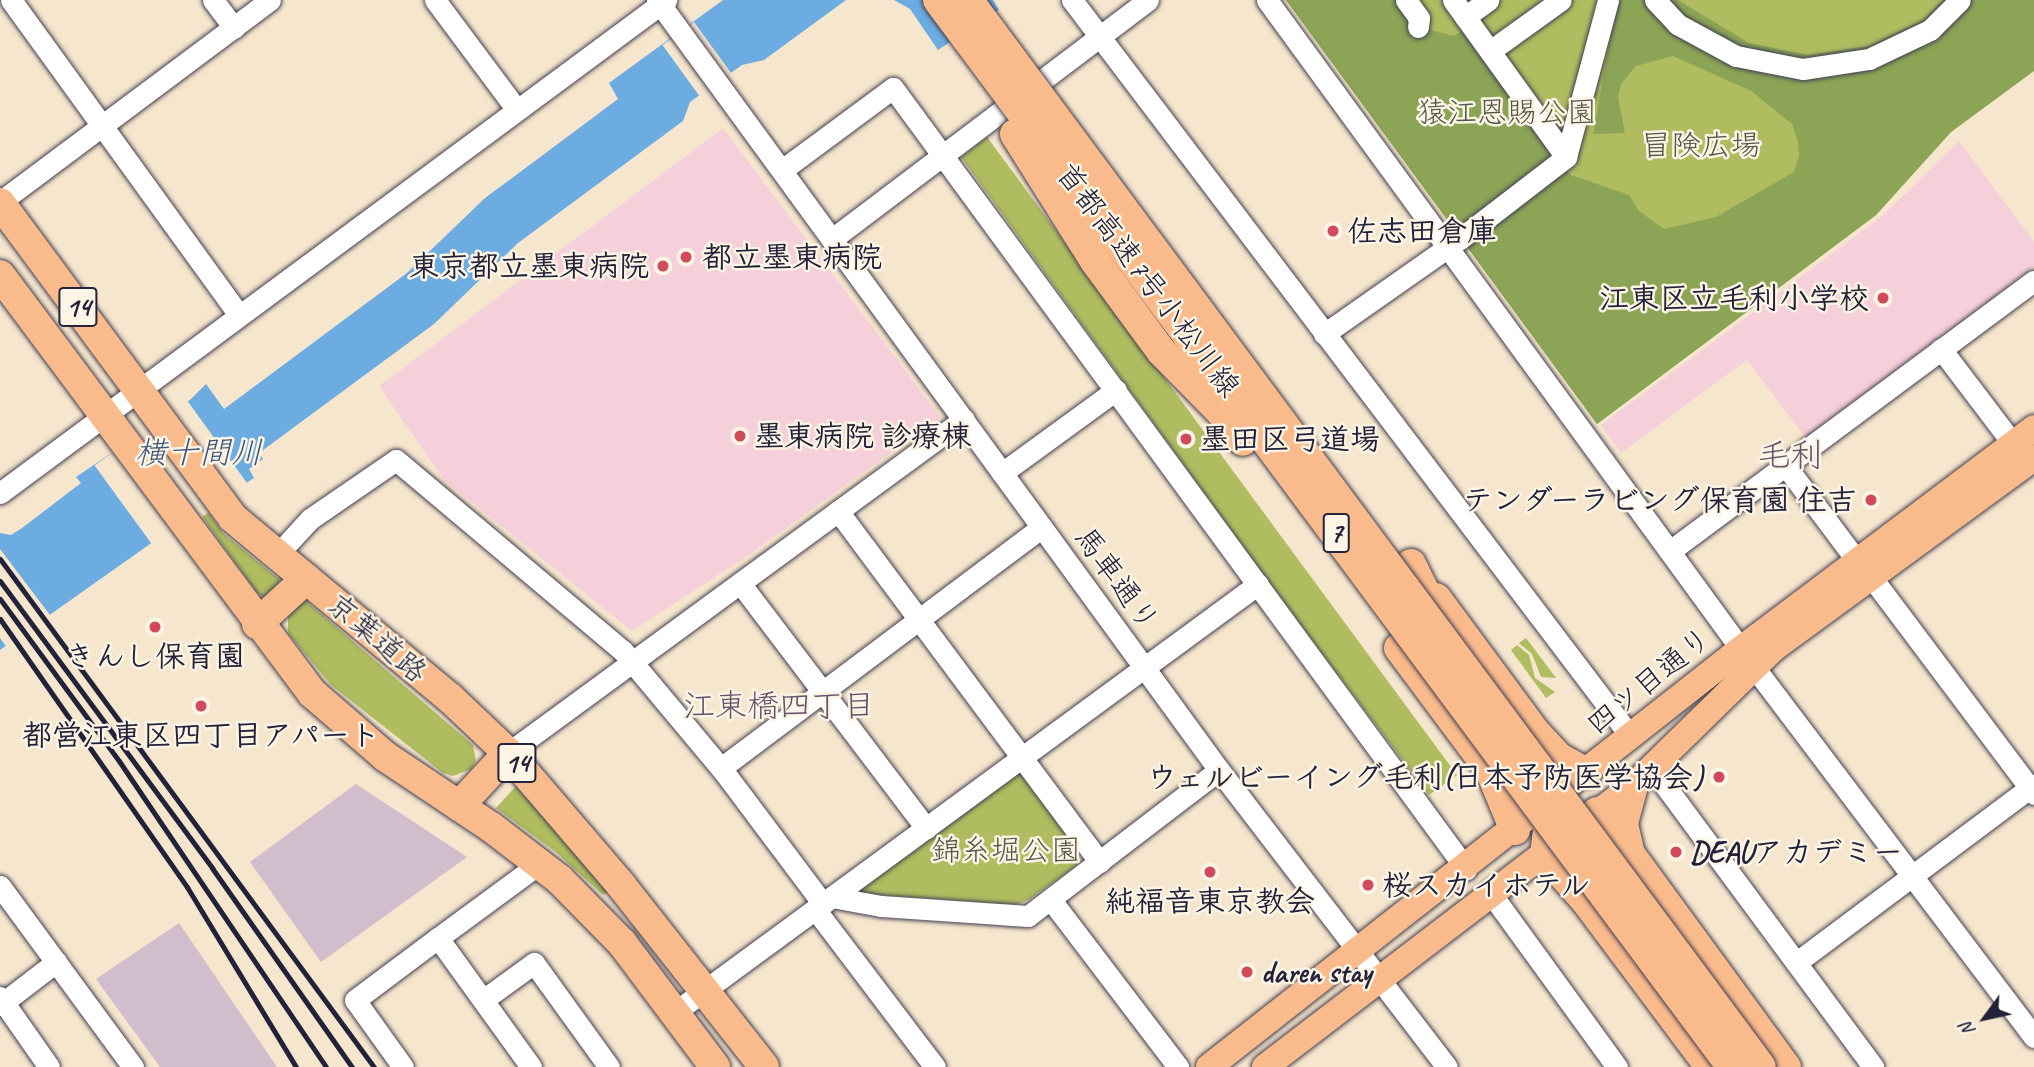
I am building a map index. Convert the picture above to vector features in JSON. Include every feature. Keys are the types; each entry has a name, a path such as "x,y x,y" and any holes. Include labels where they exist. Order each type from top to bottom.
{"highway":[{"path":"924,0 1123,300 1182,376 1221,412 1490,770 1531,817 1548,849 1710,1067"},
{"name":"首都高速7号小松川線","path":"938,0 1732,1067"},
{"path":"970,0 1016,37 1536,733 1558,757 1587,773"},
{"name":"首都高速7号小松川線","path":"970,0 1761,1067"},
{"name":"京葉道路","path":"0,203 148,400 223,506 277,555 450,698 508,753 571,824 764,1067"},
{"name":"14","path":"0,275 257,624 335,716 540,863 622,943 715,1067"},
{"path":"1411,564 1480,698 1532,766 1531,817"},
{"path":"257,624 306,579"},
{"path":"459,806 508,753"},
{"path":"1630,854 1623,824 1642,777"},
{"path":"1597,812 1786,1067"}],"main road":[{"name":"四ツ目通り","path":"1209,1067 1360,953 1632,737 1747,658 2023,451 2034,428"},
{"name":"四ツ目通り","path":"1265,1067 1642,777 1747,658"}],"street":[{"path":"10,0 239,315"},
{"path":"213,0 234,28"},
{"path":"0,203 270,0"},
{"path":"436,0 517,110"},
{"path":"1072,0 1632,737"},
{"path":"832,239 1148,0"},
{"path":"1267,0 1747,658 2034,1037"},
{"path":"1406,0 1419,18 1418,27"},
{"path":"1488,0 1459,8 1566,157"},
{"path":"1490,51 1562,0"},
{"path":"1324,334 1447,247 1566,157 1608,0"},
{"path":"1655,0 1677,24 1736,56 1802,69 1869,59 1930,30 1960,0"},
{"path":"0,493 104,415 148,400 239,315 661,1"},
{"name":"馬車通り","path":"661,1 675,25 1219,770 1447,1067"},
{"path":"782,170 893,88 1466,869"},
{"path":"1670,551 2034,281"},
{"path":"1941,349 2023,451"},
{"path":"1002,473 1116,390"},
{"path":"508,753 964,419"},
{"path":"277,555 319,512 396,460 634,663 720,768 823,903 935,1067"},
{"path":"1785,465 2033,789 1797,962"},
{"path":"838,511 1100,862"},
{"path":"720,768 1042,527"},
{"path":"740,583 926,828"},
{"path":"675,1012 1258,584"},
{"path":"823,903 1028,916 1219,770"},
{"path":"1642,777 1797,962 1873,1067"},
{"path":"403,1067 355,1000 540,863"},
{"path":"0,886 133,1067"},
{"path":"1492,895 1617,1067"},
{"path":"1051,900 1178,1067"},
{"path":"439,938 531,1067"},
{"path":"49,1067 1,1002 56,962"},
{"path":"483,1000 534,963 609,1067"}],"shaded area":[{"name":"都立墨東病院","path":"723,128 940,417 746,557 632,631 444,480 379,386"},
{"name":"江東区立毛利小学校","path":"1959,141 2034,242 2034,267 1806,438 1747,360 1621,453 1601,425 1880,218"},
{"path":"356,784 467,857 321,962 250,862"},
{"path":"179,923 277,1067 160,1067 96,979"}],"green space":[{"name":"猿江恩賜公園","path":"1286,0 2034,0 2034,70 1951,132 1876,215 1597,424"},
{"name":"猿江恩賜公園","path":"1286,0 1397,0 1418,27 1454,36 1465,29 1571,175 1629,195 1639,211 1664,229 1716,217 1794,172 1799,156 1798,142 1792,124 1751,91 1673,56 1636,66 1621,84 1618,97 1625,133 1593,134 1617,0 1678,0 1749,43 1809,55 1869,46 1923,20 1943,0 2034,0 2034,71 1951,132 1876,215 1597,424"},
{"path":"987,137 1457,775 1429,795 1283,602 961,157"},
{"path":"152,436 224,534 279,579 280,584 267,598 258,594 147,440"},
{"path":"306,601 473,745 476,761 471,769 453,776 443,773 331,685 288,633 288,616 296,604"},
{"path":"1526,638 1556,678 1541,677 1532,654 1519,643"},
{"path":"1517,645 1529,655 1535,678 1555,692 1546,698 1511,650"},
{"name":"錦糸堀公園","path":"1021,772 1079,851 1077,865 1030,899 1015,905 854,893"},
{"path":"516,786 609,891 603,895 557,853 496,808"}],"water":[{"name":"横十間川","path":"723,0 846,0 764,60 742,65 690,102 683,121 518,243 434,324 259,453 263,459 249,469 254,478 150,544 0,650 0,533 11,535 22,528 81,483 76,477 190,400 206,384 224,409 407,273 485,198 618,99 609,83"},
{"path":"894,0 993,0 999,10 938,50 910,9"}],"pier":[{"path":"694,22 733,76 702,99 662,45"},
{"path":"186,399 248,484 156,550 95,465"},
{"path":"0,549 53,619 8,649 0,638"}],"railway":[{"path":"0,559 374,1067"},
{"path":"0,581 212,868 352,1067"},
{"path":"0,599 119,761 326,1067"},
{"path":"0,619 187,887 296,1067"}],"place":[{"name":"佐志田倉庫","path":"1333,231"},
{"name":"都立墨東病院","path":"686,257"},
{"name":"東京都立墨東病院","path":"663,266"},
{"name":"江東区立毛利小学校","path":"1883,298"},
{"name":"墨東病院 診療棟","path":"740,436"},
{"name":"墨田区弓道場","path":"1186,439"},
{"name":"テンダーラビング保育園 住吉","path":"1871,500"},
{"name":"きんし保育園","path":"155,627"},
{"name":"都営江東区四丁目アパート","path":"201,706"},
{"name":"ウェルビーイング毛利(日本予防医学協会)","path":"1719,777"},
{"name":"DEAUアカデミー","path":"1676,852"},
{"name":"純福音東京教会","path":"1210,872"},
{"name":"桜スカイホテル","path":"1368,885"},
{"name":"daren stay","path":"1247,972"}],"district":[{"name":"毛利","path":"1790,456"},
{"name":"江東橋四丁目","path":"779,706"}],"park label":[{"name":"冒険広場","path":"1701,145"}]}
